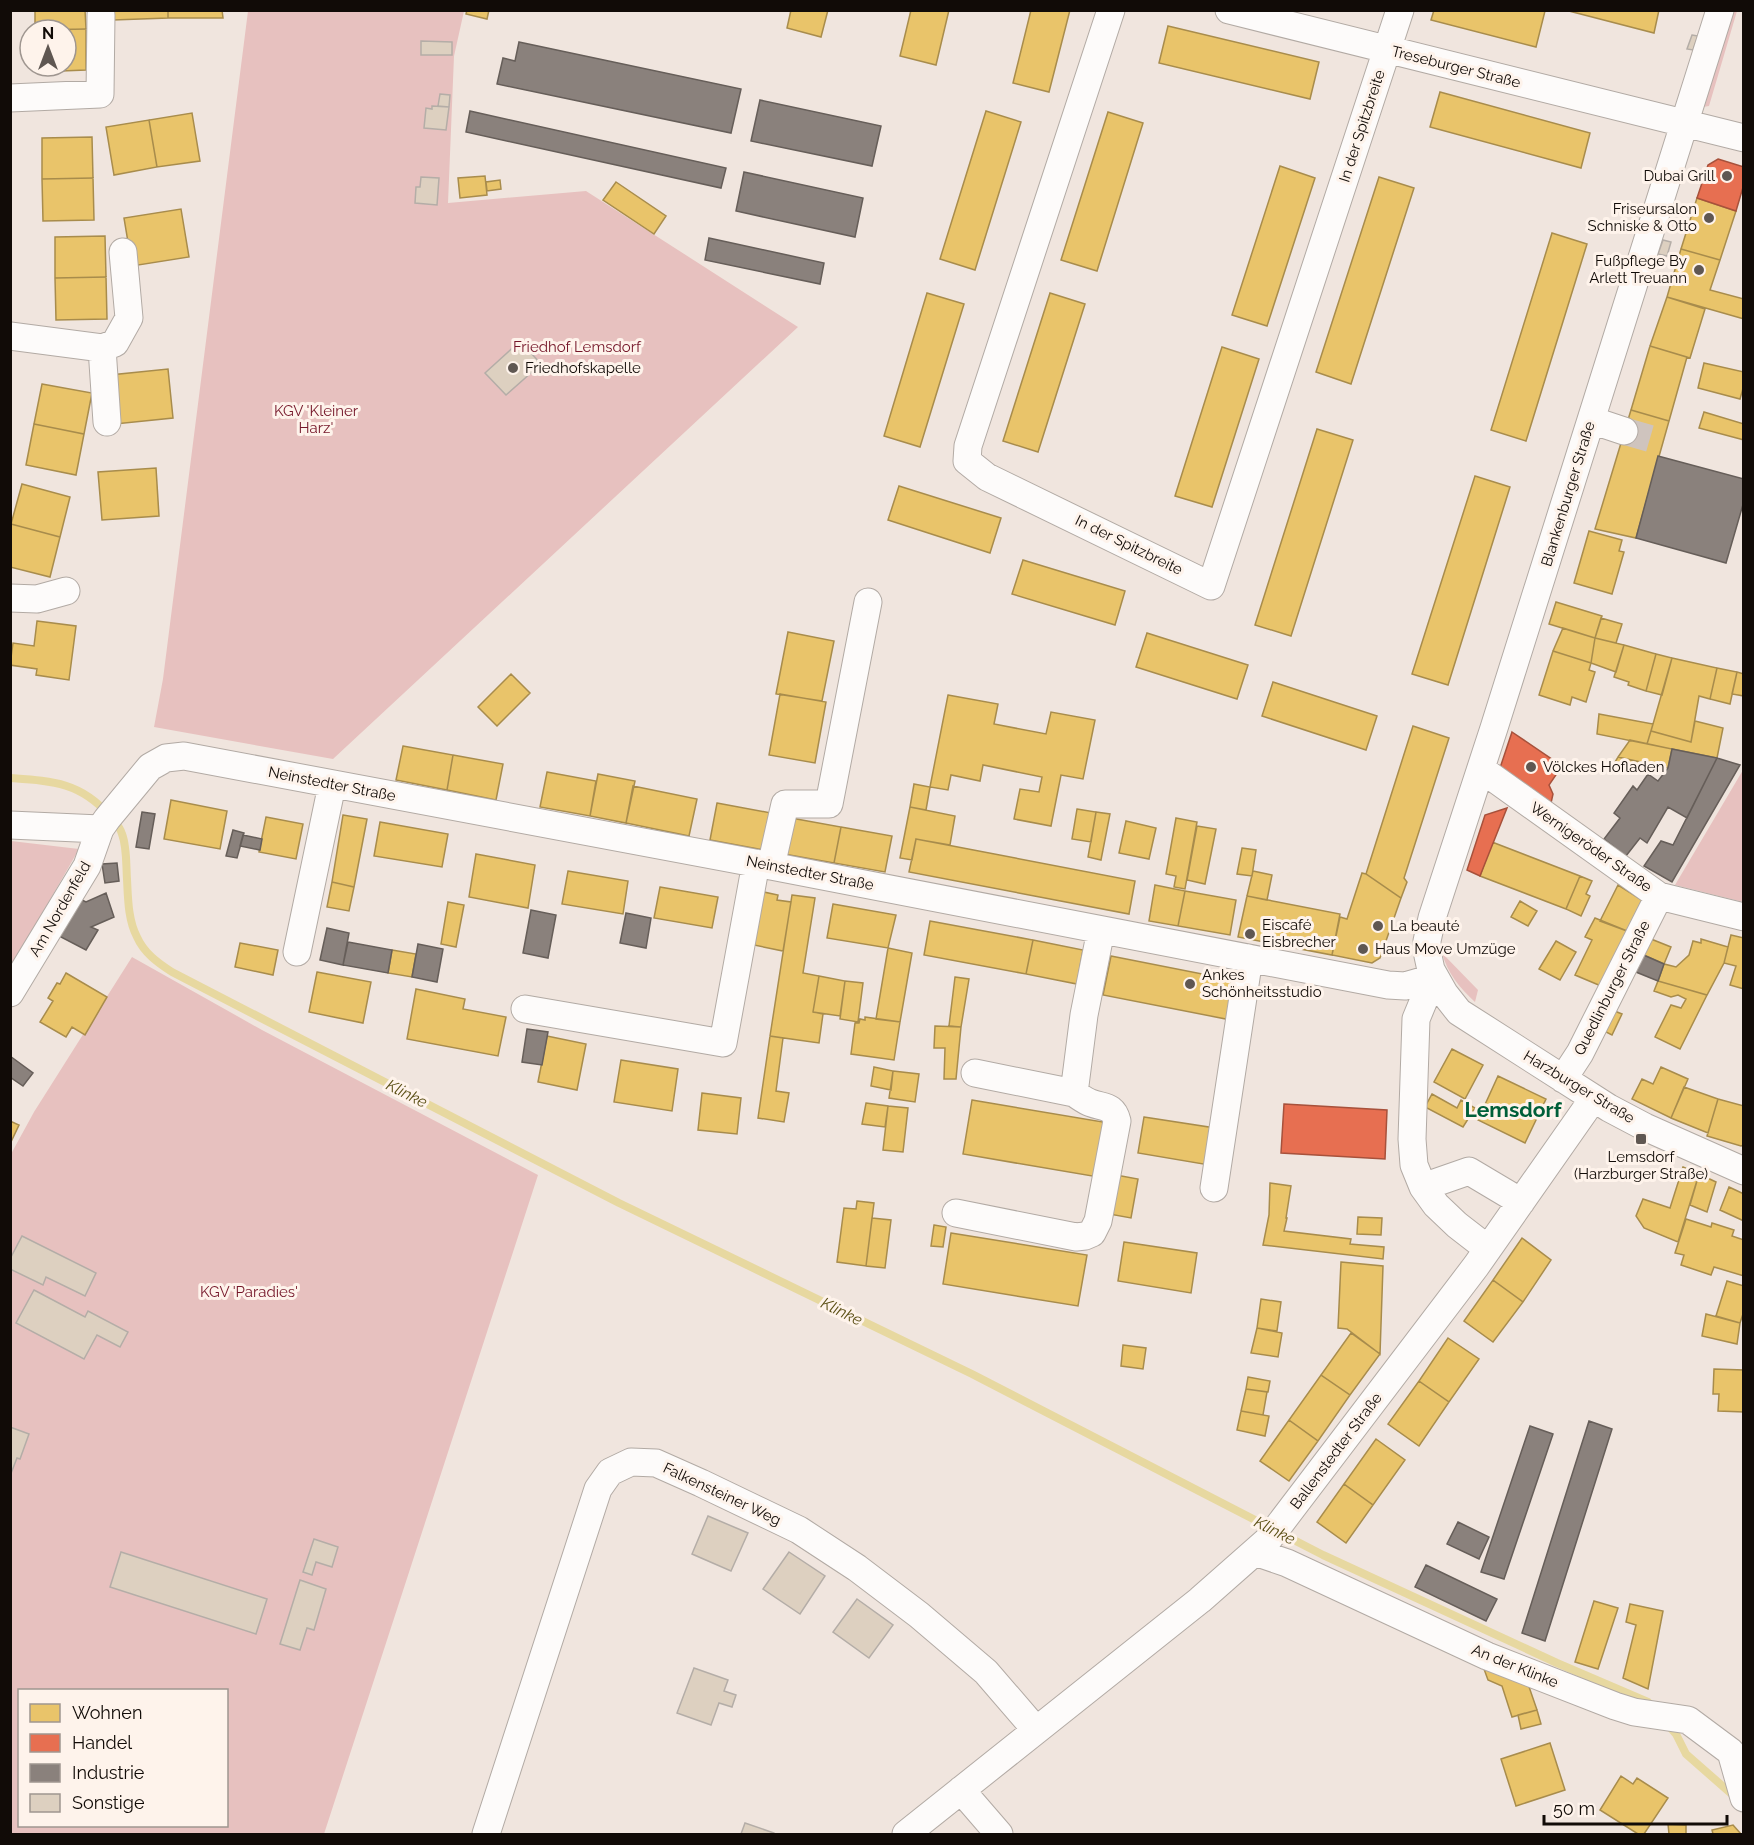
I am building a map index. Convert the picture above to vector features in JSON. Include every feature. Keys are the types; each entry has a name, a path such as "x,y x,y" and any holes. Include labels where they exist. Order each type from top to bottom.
{"street":[{"name":"In der Spitzbreite","path":"1111,10 968,446 967,461 987,477 1211,585 1388,49"},
{"name":"Treseburger Straße","path":"1229,10 1743,138"},
{"path":"1388,49 1400,10"},
{"name":"Blankenburger Straße","path":"1433,978 1427,941 1430,926 1720,10"},
{"path":"10,98 100,94 101,15"},
{"path":"10,336 102,348 115,343 129,318 123,252"},
{"path":"102,348 107,422"},
{"path":"1591,420 1624,431"},
{"path":"10,598 37,598 66,591"},
{"path":"525,1009 723,1043 764,864 785,804 829,804 868,602"},
{"name":"Neinstedter Straße","path":"184,756 764,864 1398,987 1433,978"},
{"name":"Am Nordenfeld","path":"10,993 87,866 104,824 150,767 166,758 184,756"},
{"name":"Wernigeröder Straße","path":"1481,769 1659,896 1743,917"},
{"path":"297,952 332,785"},
{"path":"10,825 104,824"},
{"name":"Quedlinburger Straße","path":"1563,1079 1580,1053 1659,896"},
{"path":"1074,1093 1084,1015 1101,930"},
{"path":"1214,1188 1249,958"},
{"path":"1433,978 1416,1019 1412,1152 1415,1171 1436,1205 1488,1249"},
{"name":"Harzburger Straße","path":"1433,978 1459,1012 1593,1099 1645,1127 1743,1171"},
{"path":"956,1213 1076,1237 1092,1233 1098,1221 1117,1121 1115,1113 1109,1108 1088,1103 1074,1093 975,1073"},
{"name":"Ballenstedter Straße","path":"906,1834 1200,1600 1268,1538 1488,1249 1593,1099"},
{"path":"1423,1187 1469,1171 1521,1202"},
{"name":"Falkensteiner Weg","path":"486,1834 598,1490 610,1472 631,1462 656,1463 728,1495 799,1530 857,1568 919,1615 986,1672 1036,1730"},
{"name":"An der Klinke","path":"1268,1538 1287,1563 1487,1656 1634,1712 1688,1720 1731,1752 1743,1798"},
{"path":"961,1790 999,1834"}],"green space":[{"path":"248,11 464,11 454,56 448,203 586,191 798,327 333,759 154,727 163,679"},
{"path":"1731,11 1737,11 1709,106 1703,107"},
{"path":"1743,770 1743,902 1675,885"},
{"path":"11,841 79,849 11,968"},
{"path":"1442,953 1478,990 1475,1002 1455,980"},
{"name":"KGV 'Paradies'","path":"132,957 262,1030 538,1175 324,1834 11,1834 11,1154 34,1112"}],"building: Wohnen":[{"path":"35,10 85,10 86,29 78,29 78,18 35,18"},
{"path":"112,10 168,10 168,18 113,20"},
{"path":"168,10 222,10 223,18 168,18"},
{"path":"467,10 489,10 487,19 466,14"},
{"path":"791,10 828,10 821,37 787,28"},
{"path":"911,10 949,10 936,65 900,56"},
{"path":"1031,10 1070,10 1049,92 1013,83"},
{"path":"1434,10 1545,11 1536,47 1431,20"},
{"path":"1565,10 1659,10 1654,33"},
{"path":"1168,26 1319,62 1310,99 1159,63"},
{"path":"78,29 86,29 86,70 78,70"},
{"path":"1440,92 1590,133 1581,168 1430,127"},
{"path":"986,111 1021,122 975,270 940,259"},
{"path":"1108,112 1143,123 1097,271 1061,260"},
{"path":"192,113 200,161 157,167 149,120"},
{"path":"149,120 157,167 114,175 106,127"},
{"path":"92,137 93,178 42,179 42,138"},
{"path":"1280,166 1315,178 1267,326 1232,315"},
{"path":"485,176 487,195 460,198 458,178"},
{"path":"1379,177 1414,188 1351,384 1316,372"},
{"path":"93,178 94,220 43,221 42,179"},
{"path":"500,180 501,189 487,191 486,182"},
{"path":"616,182 666,216 654,234 603,200"},
{"path":"1697,198 1736,211 1720,260 1681,249"},
{"path":"181,209 189,257 132,266 124,218"},
{"path":"1552,233 1587,244 1526,441 1491,430"},
{"path":"105,236 106,277 55,278 55,237"},
{"path":"1681,249 1720,260 1710,290 1744,299 1744,319 1667,297"},
{"path":"106,277 107,319 56,320 55,278"},
{"path":"927,293 964,304 920,447 884,436"},
{"path":"1050,293 1085,304 1038,452 1003,441"},
{"path":"1667,297 1705,309 1690,358 1650,346"},
{"path":"1650,346 1687,357 1669,421 1631,410"},
{"path":"1222,347 1259,359 1212,507 1175,496"},
{"path":"1704,363 1744,372 1744,385 1740,399 1698,388"},
{"path":"168,369 173,418 115,424 110,375"},
{"path":"42,384 92,393 84,434 34,424"},
{"path":"1631,410 1669,421 1636,538 1595,529"},
{"path":"1704,412 1744,424 1744,440 1699,428"},
{"path":"34,424 84,434 76,475 26,465"},
{"path":"1317,429 1353,440 1291,636 1255,625"},
{"path":"156,468 159,516 102,520 98,472"},
{"path":"1475,476 1510,487 1448,685 1412,674"},
{"path":"22,484 70,497 60,537 11,524"},
{"path":"899,486 1001,518 990,553 888,520"},
{"path":"11,524 60,537 50,577 10,567"},
{"path":"1589,531 1622,540 1619,551 1624,552 1612,594 1574,583"},
{"path":"1023,560 1125,591 1115,625 1012,594"},
{"path":"1556,602 1602,616 1595,638 1549,624"},
{"path":"1601,618 1622,624 1616,643 1595,638"},
{"path":"37,621 76,626 69,680 36,675 37,669 10,665 13,643 34,646"},
{"path":"1563,628 1595,638 1591,663 1553,651"},
{"path":"788,632 834,641 822,701 776,694"},
{"path":"1147,633 1248,665 1237,699 1136,667"},
{"path":"1595,638 1624,645 1616,672 1591,663"},
{"path":"1624,645 1656,654 1646,691 1614,677"},
{"path":"1553,651 1591,663 1589,670 1595,672 1586,702 1572,697 1570,705 1539,695"},
{"path":"1656,654 1672,658 1662,695 1646,691"},
{"path":"1672,658 1717,668 1710,699 1699,696 1691,742 1651,731"},
{"path":"1717,668 1737,672 1730,704 1710,699"},
{"path":"1737,672 1744,674 1744,696 1732,694"},
{"path":"511,674 530,693 497,726 478,707"},
{"path":"1273,682 1377,716 1366,750 1262,716"},
{"path":"780,694 826,702 815,763 769,755"},
{"path":"948,695 998,704 994,724 1046,734 1051,712 1095,720 1083,779 1061,775 1051,826 1014,819 1020,789 1039,792 1042,777 983,765 980,781 951,775 948,790 930,787"},
{"path":"1599,714 1653,724 1647,744 1597,734"},
{"path":"1695,721 1723,728 1717,758 1647,744 1651,731 1691,742"},
{"path":"1413,726 1449,738 1404,878 1407,882 1401,898 1366,874"},
{"path":"1630,740 1672,749 1668,768 1618,757"},
{"path":"403,746 453,755 447,790 396,780"},
{"path":"453,755 503,764 496,800 447,790"},
{"path":"1618,757 1643,763 1641,773 1612,767"},
{"path":"547,772 596,781 590,816 540,807"},
{"path":"598,774 635,781 626,823 590,816"},
{"path":"914,784 930,787 926,810 910,807"},
{"path":"633,786 697,799 689,836 626,823"},
{"path":"171,800 227,811 220,849 164,839"},
{"path":"717,803 771,813 764,850 710,840"},
{"path":"910,807 955,816 950,845 916,839 912,860 900,858"},
{"path":"1077,809 1096,812 1091,842 1072,839"},
{"path":"1096,812 1110,814 1101,860 1088,857"},
{"path":"343,815 367,819 354,887 332,882"},
{"path":"266,817 303,824 296,859 259,852"},
{"path":"791,818 841,827 834,863 784,854"},
{"path":"1176,818 1197,822 1185,889 1174,887 1176,876 1166,874"},
{"path":"1126,821 1156,828 1149,859 1119,853"},
{"path":"380,822 448,834 442,867 374,856"},
{"path":"1197,826 1216,829 1205,884 1187,880"},
{"path":"841,827 892,836 885,872 834,863"},
{"path":"916,839 1135,881 1129,914 909,872"},
{"path":"1492,842 1580,876 1566,909 1480,876"},
{"path":"1242,848 1256,850 1252,876 1237,874"},
{"path":"476,854 535,865 528,908 469,897"},
{"path":"568,871 628,881 623,914 562,904"},
{"path":"1253,871 1272,875 1267,900 1247,896"},
{"path":"1362,873 1401,898 1380,958 1372,963 1332,955 1340,917 1347,919"},
{"path":"1580,876 1592,881 1586,894 1590,896 1581,916 1566,909"},
{"path":"332,882 354,887 349,911 327,907"},
{"path":"1155,885 1185,891 1178,926 1149,921"},
{"path":"1618,885 1642,900 1627,931 1600,921"},
{"path":"660,887 718,897 712,928 654,918"},
{"path":"759,891 778,895 777,900 791,902 783,951 749,944"},
{"path":"1185,891 1236,900 1230,935 1178,926"},
{"path":"792,895 815,898 803,973 819,976 813,1012 823,1014 819,1043 770,1036"},
{"path":"1247,896 1340,914 1332,955 1238,937"},
{"path":"1520,901 1537,911 1528,926 1511,917"},
{"path":"448,902 464,905 456,947 441,944"},
{"path":"833,904 896,915 888,948 827,938"},
{"path":"1595,918 1627,931 1601,986 1575,975 1592,940 1585,937"},
{"path":"930,921 1033,940 1026,974 924,955"},
{"path":"1731,935 1744,938 1744,989 1730,985 1736,966 1724,963"},
{"path":"1646,937 1671,947 1664,964 1639,953"},
{"path":"1701,939 1728,947 1724,963 1707,995 1658,981 1664,964 1676,967 1689,955 1693,941 1701,943"},
{"path":"1033,940 1083,950 1077,984 1026,974"},
{"path":"1556,941 1576,952 1560,980 1539,969"},
{"path":"240,943 278,950 273,975 235,967"},
{"path":"888,948 912,953 900,1022 876,1019"},
{"path":"392,950 416,954 412,977 388,973"},
{"path":"1111,956 1238,981 1231,1020 1103,995"},
{"path":"317,972 371,982 363,1023 309,1012"},
{"path":"66,973 107,997 85,1035 72,1027 66,1037 40,1022 53,1001 48,998"},
{"path":"819,976 845,981 840,1016 813,1012"},
{"path":"955,977 969,979 961,1027 949,1026"},
{"path":"845,981 863,983 858,1022 840,1019"},
{"path":"1658,981 1707,995 1680,1049 1655,1037 1671,1005 1681,1008 1686,999 1678,995 1671,997 1654,991"},
{"path":"416,989 465,999 463,1009 506,1017 498,1056 407,1039"},
{"path":"1612,1010 1622,1014 1612,1035 1602,1030"},
{"path":"865,1017 900,1022 894,1060 851,1054 855,1023 859,1023 860,1019 865,1020"},
{"path":"935,1026 961,1027 956,1079 944,1079 945,1048 934,1048"},
{"path":"547,1036 586,1044 577,1090 538,1082"},
{"path":"770,1036 783,1038 776,1091 789,1093 784,1122 758,1118"},
{"path":"1452,1049 1483,1065 1465,1099 1434,1082"},
{"path":"621,1060 678,1069 672,1111 614,1102"},
{"path":"874,1067 893,1071 891,1090 871,1086"},
{"path":"1661,1067 1688,1079 1671,1118 1632,1099 1642,1079 1653,1084"},
{"path":"893,1071 919,1074 915,1102 889,1098"},
{"path":"1498,1076 1546,1099 1525,1143 1478,1120"},
{"path":"1684,1087 1718,1099 1708,1133 1671,1118"},
{"path":"702,1093 741,1098 737,1134 698,1130"},
{"path":"1432,1094 1457,1108 1461,1100 1475,1108 1463,1127 1425,1107"},
{"path":"1718,1099 1744,1106 1744,1145 1707,1136"},
{"path":"972,1100 1109,1123 1098,1177 963,1154"},
{"path":"866,1103 888,1106 885,1127 862,1124"},
{"path":"888,1106 908,1108 903,1152 883,1150"},
{"path":"1144,1117 1215,1128 1209,1165 1138,1153"},
{"path":"10,1121 19,1125 10,1144"},
{"path":"1683,1167 1699,1174 1678,1242 1644,1228 1636,1216 1643,1199 1670,1208"},
{"path":"1699,1174 1716,1182 1707,1212 1690,1205"},
{"path":"1116,1175 1138,1179 1131,1218 1109,1214"},
{"path":"1270,1183 1291,1186 1284,1231 1351,1239 1350,1244 1384,1247 1383,1259 1263,1245 1269,1215"},
{"path":"1729,1187 1744,1194 1744,1221 1720,1210"},
{"path":"857,1201 874,1203 866,1266 837,1262 844,1208 856,1209"},
{"path":"1358,1217 1382,1218 1381,1235 1357,1234"},
{"path":"872,1218 891,1220 885,1268 866,1266"},
{"path":"1686,1219 1711,1227 1712,1223 1734,1230 1732,1236 1744,1240 1744,1276 1714,1267 1711,1275 1681,1265 1684,1255 1675,1253"},
{"path":"934,1225 946,1227 943,1247 931,1246"},
{"path":"951,1233 1087,1255 1078,1306 943,1284"},
{"path":"1522,1238 1551,1260 1523,1302 1493,1280"},
{"path":"1124,1242 1197,1253 1191,1293 1118,1281"},
{"path":"1341,1262 1383,1266 1380,1354 1347,1329 1338,1328"},
{"path":"1493,1280 1523,1302 1493,1342 1464,1321"},
{"path":"1727,1281 1744,1286 1744,1311 1740,1323 1716,1316"},
{"path":"1261,1299 1281,1302 1277,1331 1257,1328"},
{"path":"1706,1314 1740,1323 1737,1344 1702,1336"},
{"path":"1257,1328 1282,1333 1278,1357 1251,1353"},
{"path":"1351,1333 1380,1354 1350,1395 1321,1375"},
{"path":"1448,1338 1479,1359 1449,1402 1419,1381"},
{"path":"1123,1345 1146,1348 1143,1369 1121,1366"},
{"path":"1714,1369 1744,1370 1744,1412 1718,1411 1719,1394 1713,1394"},
{"path":"1321,1375 1350,1395 1318,1441 1289,1420"},
{"path":"1248,1377 1270,1381 1268,1392 1246,1389"},
{"path":"1419,1381 1449,1402 1419,1446 1388,1424"},
{"path":"1246,1389 1267,1392 1263,1415 1241,1411"},
{"path":"1241,1411 1269,1416 1265,1436 1237,1430"},
{"path":"1289,1420 1318,1441 1289,1481 1260,1461"},
{"path":"1376,1439 1405,1460 1373,1505 1344,1484"},
{"path":"1344,1484 1373,1505 1346,1543 1317,1522"},
{"path":"1594,1601 1618,1608 1598,1669 1575,1662"},
{"path":"1630,1604 1663,1611 1648,1689 1623,1678 1636,1625 1626,1622"},
{"path":"1480,1658 1526,1678 1537,1710 1512,1717 1502,1686 1488,1680"},
{"path":"1537,1710 1541,1724 1521,1729 1518,1715"},
{"path":"1550,1743 1565,1790 1516,1806 1501,1759"},
{"path":"1621,1776 1633,1784 1637,1778 1668,1798 1644,1834 1638,1834 1600,1810"},
{"path":"1668,1824 1686,1825 1686,1834 1669,1834"},
{"path":"1733,1825 1741,1834 1713,1834 1712,1830"}],"building: Handel":[{"path":"1718,159 1744,167 1744,184 1736,211 1697,198 1708,165"},
{"name":"Völckes Hofladen","path":"1512,732 1562,766 1549,785 1553,794 1551,803 1500,768"},
{"path":"1507,808 1480,876 1467,870 1485,815"},
{"path":"1284,1104 1387,1110 1385,1159 1281,1153"}],"building: Industrie":[{"path":"519,42 741,89 731,133 497,84 503,58 515,61"},
{"path":"760,100 881,126 872,166 751,141"},
{"path":"470,111 726,168 721,188 466,132"},
{"path":"744,172 863,198 855,237 736,211"},
{"path":"709,238 824,263 820,284 705,260"},
{"path":"1658,456 1744,479 1744,501 1726,563 1636,538"},
{"path":"1672,749 1717,758 1687,818 1668,807 1647,843 1640,838 1626,856 1604,839 1620,818 1614,813 1633,786 1637,790 1648,774 1658,781 1668,768"},
{"path":"1717,758 1740,765 1672,882 1644,866 1661,841 1673,845"},
{"path":"142,812 155,814 149,849 136,847"},
{"path":"233,830 244,833 237,858 226,856"},
{"path":"243,835 262,839 260,850 240,846"},
{"path":"117,863 119,881 105,883 102,864"},
{"path":"106,893 114,917 91,927 98,930 86,950 59,936 80,899 86,902"},
{"path":"531,910 556,915 548,958 523,953"},
{"path":"626,913 651,918 646,948 620,943"},
{"path":"327,928 349,933 343,965 320,960"},
{"path":"348,942 392,950 388,973 343,965"},
{"path":"418,944 443,949 437,982 412,977"},
{"path":"1639,953 1664,964 1658,981 1631,970"},
{"path":"527,1029 548,1032 542,1065 522,1062"},
{"path":"10,1056 33,1073 23,1086 10,1077"},
{"path":"1589,1421 1612,1429 1545,1641 1522,1633"},
{"path":"1530,1426 1553,1434 1504,1579 1481,1572"},
{"path":"1458,1522 1489,1537 1479,1559 1447,1544"},
{"path":"1426,1565 1497,1599 1486,1621 1415,1587"}],"building: Sonstige":[{"path":"1692,35 1698,36 1693,50 1687,49"},
{"path":"421,41 452,42 452,55 421,55"},
{"path":"440,94 450,95 449,107 438,106"},
{"path":"432,106 449,107 446,130 424,128 426,108 432,109"},
{"path":"421,177 439,178 437,205 415,203 416,187 420,187"},
{"path":"1663,240 1671,242 1667,256 1658,254"},
{"name":"Friedhofskapelle","path":"520,341 541,364 506,395 485,373"},
{"path":"22,1236 96,1273 85,1296 46,1277 43,1285 10,1269 10,1259"},
{"path":"34,1290 85,1317 88,1311 128,1332 120,1347 97,1335 84,1359 16,1323"},
{"path":"10,1427 29,1434 20,1459 17,1458 10,1476"},
{"path":"708,1516 748,1533 731,1571 692,1554"},
{"path":"314,1539 338,1547 332,1567 316,1562 312,1575 303,1572"},
{"path":"121,1552 267,1599 256,1634 110,1587"},
{"path":"789,1552 825,1576 800,1614 763,1589"},
{"path":"300,1580 326,1589 314,1630 307,1628 300,1650 280,1644"},
{"path":"857,1599 893,1625 869,1658 833,1632"},
{"path":"694,1668 728,1680 724,1691 736,1695 732,1707 719,1703 711,1725 677,1713"},
{"path":"745,1823 774,1833 774,1834 741,1834"}],"waterway":[{"name":"Klinke","path":"10,778 52,782 76,790 98,804 115,822 121,831 125,845 129,909 134,930 147,953 172,972 619,1203 972,1374 1323,1555 1651,1705"},
{"name":"Klinke","path":"1669,1726 1676,1734 1686,1754 1735,1797"}],"tunnel":[{"path":"1624,431 1662,442"}],"place":[{"name":"Dubai Grill","path":"1727,176"},
{"name":"Friseursalon Schniske & Otto","path":"1709,218"},
{"name":"Fußpflege By Arlett Treuann","path":"1699,270"},
{"name":"Friedhofskapelle","path":"513,368"},
{"name":"Völckes Hofladen","path":"1531,767"},
{"name":"La beauté","path":"1378,926"},
{"name":"Eiscafé Eisbrecher","path":"1250,934"},
{"name":"Haus Move Umzüge","path":"1363,949"},
{"name":"Ankes Schönheitsstudio","path":"1190,984"},
{"name":"Lemsdorf (Harzburger Straße)","path":"1641,1139"}],"district":[{"name":"Lemsdorf","path":"1513,1110"}],"park label":[{"name":"Friedhof Lemsdorf","path":"577,347"},
{"name":"KGV 'Kleiner Harz'","path":"316,420"}]}
